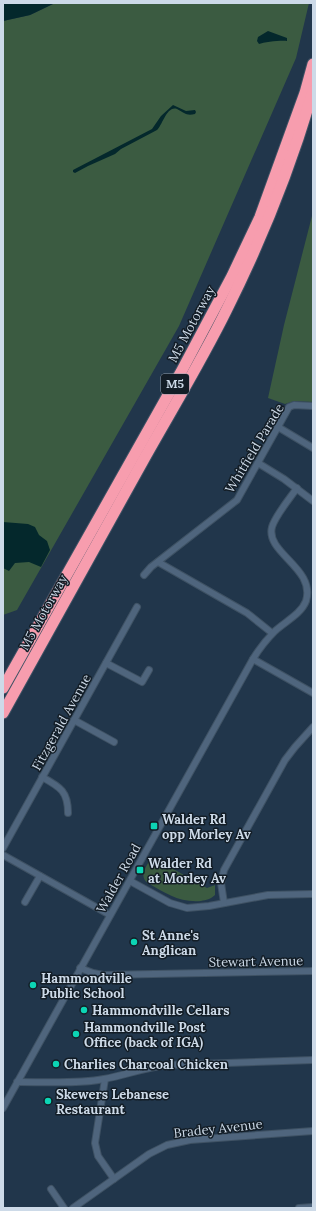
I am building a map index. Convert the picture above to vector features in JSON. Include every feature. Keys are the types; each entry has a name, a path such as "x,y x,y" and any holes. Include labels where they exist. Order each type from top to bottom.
{"highway":[{"name":"M5 Motorway","path":"3,688 181,372 232,276 265,203 305,93 313,64"},
{"name":"M5 Motorway","path":"3,713 194,372 230,304 253,255 276,199 313,91"}],"street":[{"name":"Whitfield Parade","path":"144,575 158,562 237,500 278,427 292,406 313,406"},
{"path":"278,427 313,448"},
{"path":"258,463 297,488 313,501"},
{"name":"Walder Road","path":"3,1108 253,659 272,634 301,610 306,602 308,596 308,586 304,575 279,549 272,532 275,521 297,488"},
{"path":"158,562 247,613 272,634"},
{"name":"Fitzgerald Avenue","path":"3,848 137,607"},
{"path":"253,659 313,693"},
{"path":"106,663 142,682 148,670"},
{"path":"74,720 114,742"},
{"path":"224,903 221,883 224,870 285,760 313,727"},
{"path":"42,777 64,792 68,802 68,813"},
{"path":"3,855 110,915"},
{"path":"25,902 40,876"},
{"path":"130,880 166,901 182,907 198,908 268,895 313,894"},
{"name":"Stewart Avenue","path":"80,968 93,974 103,975 313,971"},
{"path":"17,1082 91,1081 168,1065 313,1060"},
{"path":"105,1079 95,1143 98,1156 114,1179"},
{"name":"Bradey Avenue","path":"73,1208 155,1150 167,1145 179,1142 313,1131"},
{"path":"51,1189 64,1208"},
{"path":"299,1208 313,1207"}],"green space":[{"path":"55,3 309,3 296,58 179,326 17,610 3,615 3,21 30,15"},
{"path":"313,212 313,402 294,401 285,404 268,398 284,325"},
{"path":"152,857 207,888 215,885 215,895 201,901 179,899 148,883 144,877 144,870"}],"shaded area":[{"path":"3,3 55,3 30,15 3,21"},
{"path":"268,31 287,38 287,41 273,41 259,44 257,41 258,37"},
{"path":"173,105 186,111 195,110 196,112 195,114 190,115 177,109 170,110 157,130 121,149 115,154 75,173 73,172 73,170 152,129 161,116"},
{"path":"3,522 28,524 35,527 39,535 47,541 50,550 41,567 29,562 15,563 9,571 3,568"}],"place":[{"name":"Walder Rd opp Morley Av","path":"154,826"},
{"name":"Walder Rd at Morley Av","path":"140,870"},
{"name":"St Anne's Anglican","path":"134,942"},
{"name":"Hammondville Public School","path":"33,985"},
{"name":"Hammondville Cellars","path":"84,1010"},
{"name":"Hammondville Post Office (back of IGA)","path":"76,1034"},
{"name":"Charlies Charcoal Chicken","path":"56,1064"},
{"name":"Skewers Lebanese Restaurant","path":"48,1101"}]}
